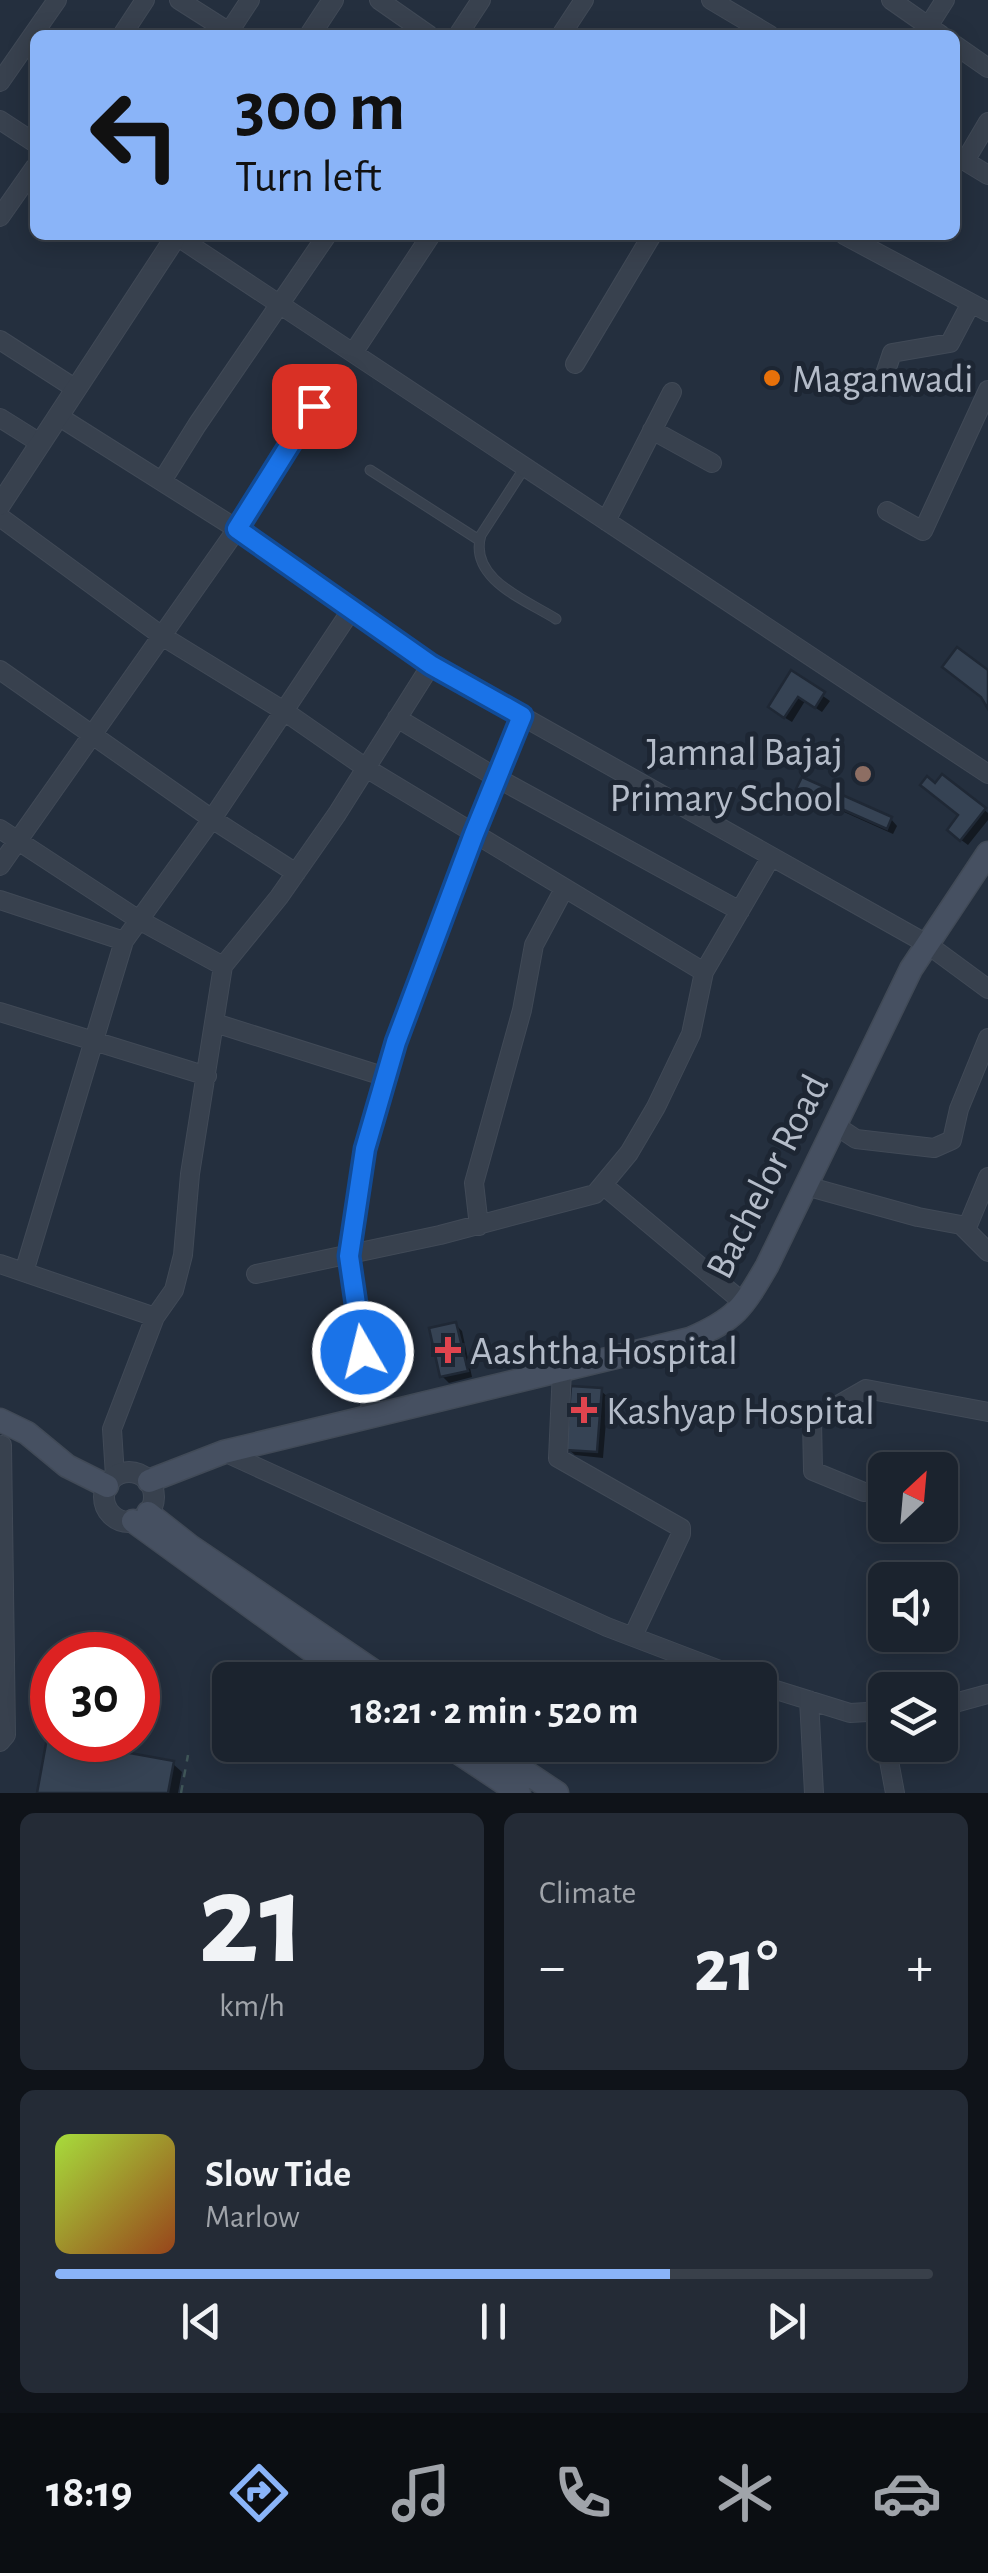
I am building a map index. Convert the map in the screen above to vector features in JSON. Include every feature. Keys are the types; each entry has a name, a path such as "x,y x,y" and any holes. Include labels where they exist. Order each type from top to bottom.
{"main road":[{"name":"Bachelor Road","path":"149,1481 224,1452 690,1339 726,1324 745,1304 910,969 981,877 988,852"},
{"path":"2,1435 26,1433 67,1466 110,1481"},
{"path":"141,1517 329,1662"},
{"path":"141,1517 361,1662"},
{"path":"492,1762 518,1793"},
{"path":"500,1762 557,1793"}],"street":[{"path":"36,30 57,0"},
{"path":"125,30 145,0"},
{"path":"178,0 224,30"},
{"path":"232,30 250,0"},
{"path":"313,30 333,0"},
{"path":"379,0 422,30"},
{"path":"461,30 481,0"},
{"path":"564,30 584,0"},
{"path":"712,0 762,30"},
{"path":"891,0 928,30"},
{"path":"932,30 945,0"},
{"path":"0,82 30,39"},
{"path":"960,48 988,68"},
{"path":"0,120 30,139"},
{"path":"988,122 960,158 988,175"},
{"path":"0,217 30,173"},
{"path":"0,505 173,240"},
{"path":"183,240 988,774"},
{"path":"162,482 323,240"},
{"path":"354,354 427,240"},
{"path":"575,364 649,240"},
{"path":"853,240 980,308 950,344 892,353 885,374"},
{"path":"0,340 76,389"},
{"path":"0,866 237,529 334,375"},
{"path":"887,510 924,531 988,390"},
{"path":"606,521 672,392"},
{"path":"58,416 237,529 431,665 927,944 988,990"},
{"path":"0,418 40,444"},
{"path":"652,430 712,464"},
{"path":"0,516 162,636 284,711 366,768 704,972"},
{"path":"24,1272 124,941 212,819 352,609"},
{"path":"110,1481 136,1473 149,1481 154,1497 141,1517 119,1520 107,1509 104,1494 110,1481 112,1428 154,1317 174,1290 184,1256 190,1174 223,966 296,873 431,665"},
{"path":"0,670 296,873"},
{"path":"372,1416 349,1256 365,1149 386,1076 474,834 522,716"},
{"path":"397,718 497,778 740,911"},
{"path":"0,829 139,920 223,966"},
{"path":"256,1274 479,1226 595,1194 629,1152 663,1092 691,1034 704,972 771,856"},
{"path":"479,1226 474,1183 492,1111 522,1010 534,945 564,889"},
{"path":"0,900 124,941"},
{"path":"0,1012 207,1076"},
{"path":"215,1022 386,1076"},
{"path":"835,1126 856,1139 934,1148 952,1140 959,1110 988,1038"},
{"path":"966,1230 988,1177"},
{"path":"604,1184 745,1304"},
{"path":"806,1186 960,1225 988,1252"},
{"path":"0,1264 154,1317"},
{"path":"562,1370 558,1458 681,1528 633,1636"},
{"path":"864,1492 813,1471 812,1420 866,1389 988,1412"},
{"path":"0,1742 6,1735 2,1435"},
{"path":"224,1452 633,1636 700,1662"},
{"path":"777,1690 850,1713 868,1712"},
{"path":"958,1702 988,1694"},
{"path":"809,1700 814,1793"},
{"path":"889,1762 895,1793"}],"lane":[{"path":"479,540 525,467"},
{"path":"370,470 479,540 487,575 556,619"}],"path":[{"path":"181,1793 188,1755"}],"building":[{"path":"957,647 988,670 988,709 981,697 942,667"},
{"path":"791,670 825,692 815,708 798,697 784,718 768,707"},
{"path":"942,774 986,808 960,841 947,830 958,815 920,785 927,776 935,783"},
{"path":"802,777 892,817 887,829 796,789"},
{"path":"456,1322 468,1371 440,1377 429,1328"},
{"path":"571,1386 602,1388 597,1452 566,1450"},
{"path":"174,1761 168,1793 37,1793 43,1762"}],"place":[{"name":"Maganwadi","path":"772,378"},
{"name":"Jamnal Bajaj Primary School","path":"863,774"},
{"name":"Aashtha Hospital","path":"448,1350"},
{"name":"Kashyap Hospital","path":"584,1410"}],"route":[{"path":"314,406 237,529 431,665 522,716 396,1042 365,1149 349,1256 363,1352"}]}
